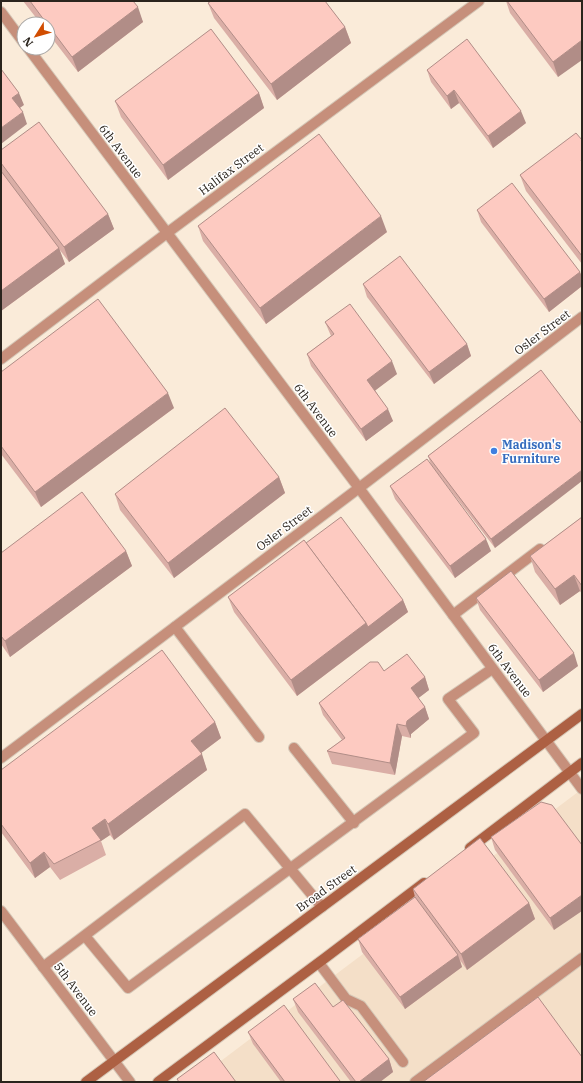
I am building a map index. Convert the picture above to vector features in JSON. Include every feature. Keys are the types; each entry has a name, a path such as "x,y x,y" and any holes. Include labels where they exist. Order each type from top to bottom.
{"main road":[{"name":"Broad Street","path":"86,1082 582,714"},
{"path":"463,853 582,763"},
{"path":"158,1082 432,877"}],"street":[{"name":"Halifax Street","path":"1,359 167,233 479,1"},
{"path":"1,12 16,32"},
{"name":"6th Avenue","path":"34,56 359,488 582,789"},
{"name":"Osler Street","path":"1,758 582,318"},
{"path":"452,615 545,545"},
{"path":"174,627 259,737"},
{"path":"85,936 128,988 474,734 448,699 492,669"},
{"path":"294,748 354,823"},
{"path":"43,968 245,814 322,908"},
{"name":"5th Avenue","path":"1,911 130,1082"},
{"path":"415,1082 582,958"},
{"path":"319,963 346,999 361,1006 403,1062"}],"shaded area":[{"path":"582,789 582,1082 193,1082"}],"building":[{"path":"30,1 133,1 138,7 72,57 56,36 56,16 41,16"},
{"path":"211,1 325,1 345,27 271,84 208,3"},
{"path":"507,1 582,1 582,40 553,62"},
{"path":"211,29 259,93 163,165 115,101"},
{"path":"467,39 521,111 488,136 454,90 447,96 427,70"},
{"path":"1,69 19,93 12,98 23,112 1,128"},
{"path":"39,122 108,214 64,247 1,163 1,150"},
{"path":"576,133 582,140 582,256 520,175"},
{"path":"319,134 381,216 260,308 198,226"},
{"path":"1,171 59,248 1,291"},
{"path":"512,183 580,272 544,299 477,210"},
{"path":"400,256 467,344 429,372 363,284"},
{"path":"98,299 168,393 35,492 1,446 1,372"},
{"path":"350,304 392,361 367,380 388,409 361,429 307,354 334,334 325,322"},
{"path":"541,370 582,424 582,470 491,539 428,456"},
{"path":"225,408 279,477 168,563 115,494"},
{"path":"427,459 486,539 450,566 390,486"},
{"path":"82,492 126,551 5,641 1,636 1,553"},
{"path":"341,517 403,600 368,627 306,543"},
{"path":"582,517 582,586 574,575 555,589 530,556"},
{"path":"304,540 366,623 291,680 228,597"},
{"path":"511,571 574,653 539,680 476,598"},
{"path":"162,650 215,722 191,741 202,754 108,824 105,819 92,828 101,840 54,864 44,852 30,863 1,824 1,770"},
{"path":"407,654 425,677 411,688 425,707 407,721 406,726 397,724 390,763 327,751 345,738 319,703 370,662 378,662 384,671"},
{"path":"541,802 552,805 582,845 582,895 550,918 491,837"},
{"path":"480,838 529,903 461,954 413,889"},
{"path":"415,897 458,955 400,997 358,939"},
{"path":"315,983 333,1007 343,1000 389,1059 359,1082 356,1082 293,999"},
{"path":"538,997 582,1057 582,1082 423,1082"},
{"path":"284,1005 340,1081 285,1082 248,1032"},
{"path":"214,1052 236,1082 179,1082 177,1079"}],"place":[{"name":"Madison's Furniture","path":"494,451"}]}
